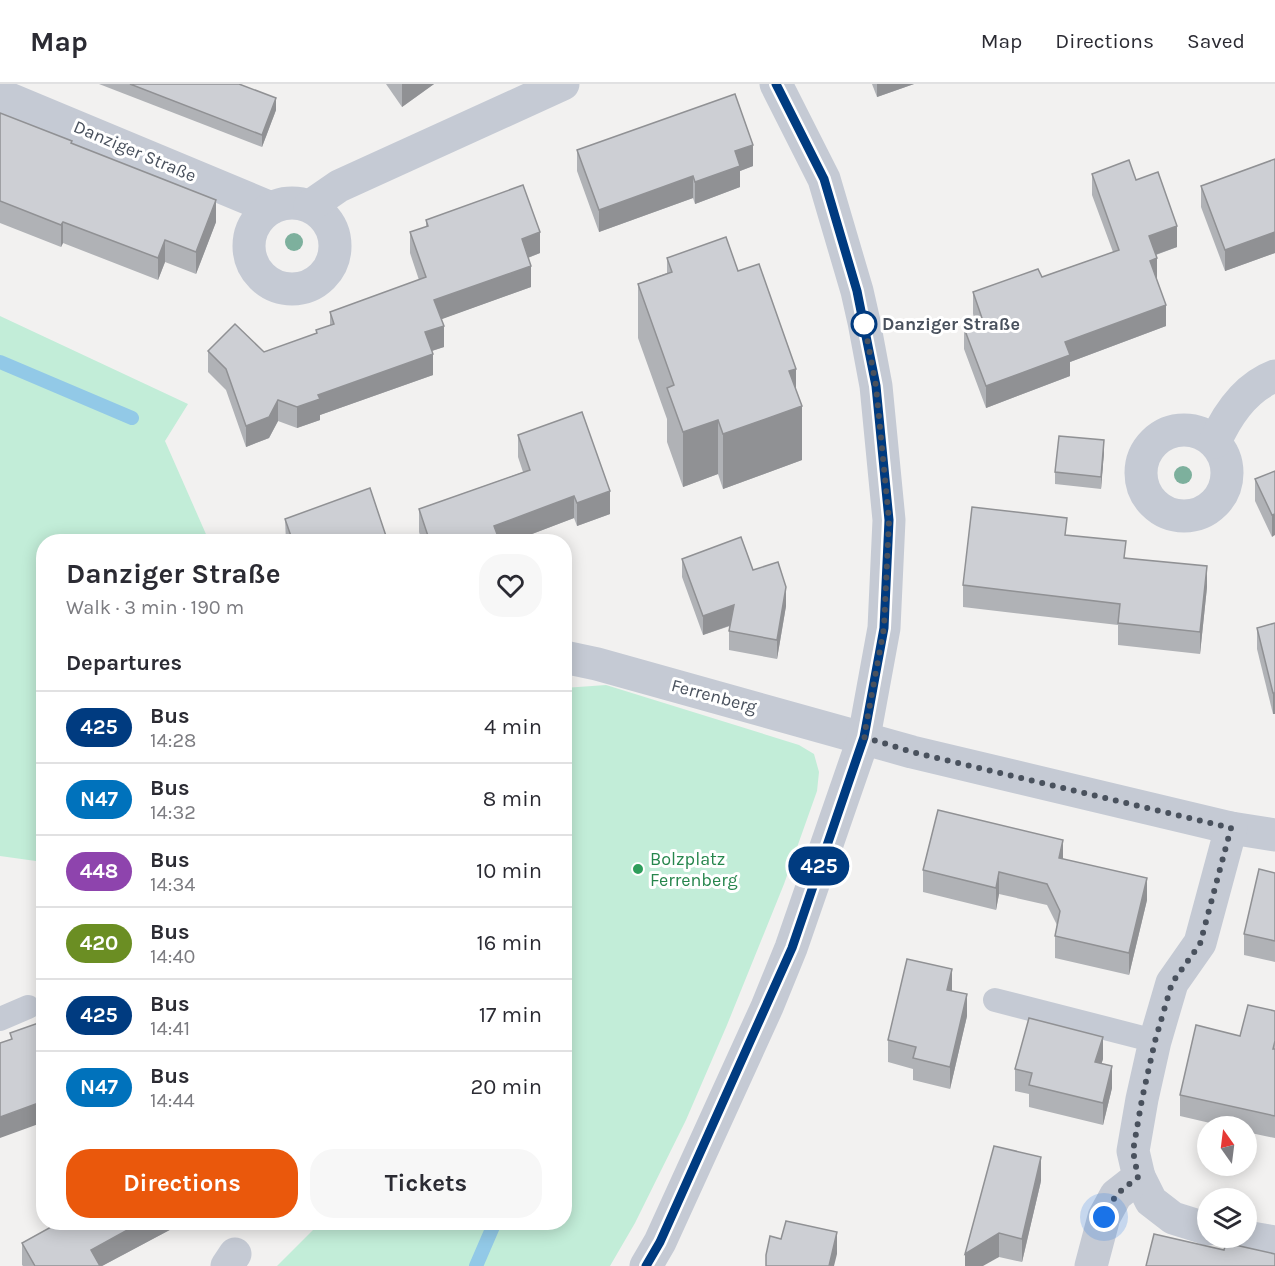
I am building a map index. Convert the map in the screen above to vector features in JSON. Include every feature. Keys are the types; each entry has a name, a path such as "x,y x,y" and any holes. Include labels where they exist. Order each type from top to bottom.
{"street":[{"path":"310,206 339,186 563,84"},
{"path":"646,1266 660,1242 792,948 864,737 884,628 889,520 876,386 857,291 824,179 776,84"},
{"name":"Danziger Straße","path":"0,95 271,208"},
{"path":"284,203 310,206 321,213 330,224 335,238 335,252 331,266 322,278 310,286 296,289 282,288 269,283 258,272 251,259 248,244 251,230 259,217 271,208 284,203"},
{"path":"1215,442 1225,420 1239,403 1265,380 1275,376"},
{"name":"Ferrenberg","path":"572,658 597,663 912,752 1231,828 1275,835"},
{"path":"1197,1226 1173,1218 1151,1201 1138,1177 1133,1151 1155,1041 1172,983 1200,944 1231,828"},
{"path":"1091,1266 1104,1217 1116,1195 1138,1177"},
{"path":"1257,1239 1275,1242"}],"lane":[{"path":"995,1000 1155,1041"},
{"path":"0,1019 28,1007"}],"green space":[{"path":"0,316 188,404 165,441 206,534 36,534 36,861 0,856"},
{"path":"606,685 799,745 814,754 819,772 817,791 784,884 727,1025 686,1120 635,1223 610,1266 277,1266 313,1230 572,1230 572,687"}],"building":[{"path":"130,84 239,84 276,98 262,135"},
{"path":"735,94 753,145 735,151 740,166 695,182 693,176 599,210 577,150"},
{"path":"0,113 216,200 196,252 165,240 158,258 63,222 61,225 0,201"},
{"path":"1275,159 1275,232 1225,250 1201,186"},
{"path":"1129,160 1136,180 1158,172 1177,226 1149,236 1157,258 1150,261 1166,305 1065,342 1070,355 986,386 964,328 983,321 973,292 1038,269 1042,277 1119,250 1092,174"},
{"path":"523,185 540,232 522,239 531,266 434,300 444,326 425,332 433,354 318,395 320,399 297,407 278,400 269,417 246,426 226,369 208,351 235,324 264,352 317,333 316,330 334,324 330,312 426,277 410,232 428,226 426,220"},
{"path":"726,237 738,271 759,264 796,369 789,371 802,406 723,434 718,420 683,432 667,388 674,385 638,284 672,272 667,258"},
{"path":"582,412 610,491 577,503 574,496 494,526 497,534 427,534 419,509 530,470 518,435"},
{"path":"1059,436 1104,440 1101,477 1055,472"},
{"path":"1275,471 1275,514 1272,515 1255,479"},
{"path":"370,488 385,534 290,534 285,519"},
{"path":"972,507 1067,518 1065,535 1126,541 1124,558 1207,566 1200,632 1118,623 1120,604 963,585"},
{"path":"741,537 753,570 778,562 786,587 777,640 729,631 734,605 703,616 682,559"},
{"path":"1275,623 1275,693 1273,693 1257,628"},
{"path":"938,810 1063,840 1059,858 1147,878 1129,953 1055,936 1060,911 1047,884 999,872 996,888 923,870"},
{"path":"1259,869 1275,873 1275,941 1244,934"},
{"path":"907,959 952,969 947,990 967,994 950,1067 913,1058 916,1047 888,1040"},
{"path":"1248,1005 1275,1011 1273,1049 1275,1049 1275,1116 1180,1095 1196,1025 1240,1036"},
{"path":"1029,1018 1103,1037 1095,1062 1112,1066 1103,1103 1029,1085 1032,1073 1015,1069"},
{"path":"36,1024 36,1104 0,1117 0,1043 12,1039 10,1033"},
{"path":"994,1146 1041,1157 1022,1239 999,1233 965,1254"},
{"path":"786,1221 837,1232 829,1266 766,1266 770,1236 781,1239"},
{"path":"46,1230 127,1230 91,1250 100,1266 35,1266 22,1243"},
{"path":"1154,1234 1197,1244 1197,1248 1224,1250 1225,1248 1248,1248 1275,1254 1275,1266 1146,1266"}],"waterway":[{"path":"0,362 132,418"},
{"path":"476,1266 492,1230"}],"bus line":[{"name":"425","path":"646,1266 660,1242 792,948 864,737 884,628 889,520 872,364 857,291 824,179 776,84"}],"place":[{"name":"Danziger Straße","path":"864,324"},
{"name":"Bolzplatz Ferrenberg","path":"638,869"}],"route":[{"path":"864,324 864,322 876,386 889,520 884,628 864,737 912,752 1231,828 1200,944 1172,983 1155,1041 1133,1151 1138,1177 1116,1195 1104,1217"}]}
